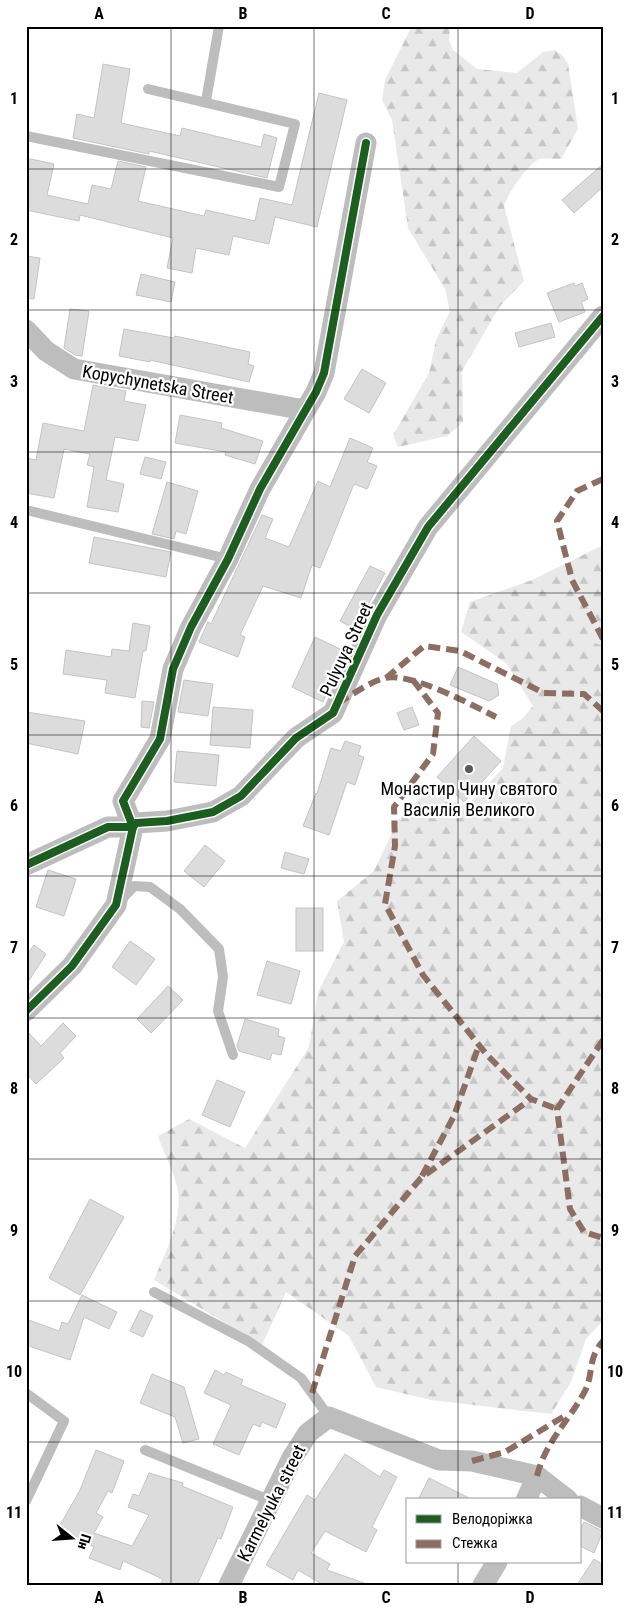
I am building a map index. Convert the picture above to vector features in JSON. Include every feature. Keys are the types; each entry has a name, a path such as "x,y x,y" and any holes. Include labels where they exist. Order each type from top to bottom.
{"street":[{"path":"26,1010 72,966 116,905 133,827 123,801 160,739 173,669 190,627 228,559 260,489 316,392 324,373 366,143"},
{"name":"Pulyuya Street","path":"26,865 108,827 133,827 136,823 167,821 213,812 241,796 296,738 333,713 377,615 428,527 603,316"},
{"name":"Kopychynetska Street","path":"26,330 46,351 74,369 305,410"},
{"path":"329,1417 439,1460 472,1461 537,1476 565,1498"},
{"name":"Karmelyuka street","path":"228,1585 269,1500 308,1433 329,1417"},
{"path":"527,1498 537,1476"},
{"path":"582,1507 603,1518"},
{"path":"484,1585 496,1564"}],"lane":[{"path":"206,101 219,26"},
{"path":"26,136 279,187 295,124 206,101 148,89"},
{"path":"26,510 228,559"},
{"path":"116,905 134,886 150,887 180,909 219,949 223,977 218,1011 233,1056"},
{"path":"154,1292 248,1342 301,1378 329,1417"},
{"path":"26,1393 64,1421 26,1501"},
{"path":"145,1450 269,1500"}],"green space":[{"path":"412,26 450,26 449,40 453,50 477,69 517,73 543,52 555,50 563,56 568,64 578,129 561,159 540,159 530,166 514,187 504,206 524,281 500,306 462,371 463,422 447,436 398,447 393,435 429,373 436,340 450,311 445,289 408,228 392,120 382,100 385,80"},
{"path":"603,545 603,620 591,631 586,639 603,646 603,1321 586,1339 571,1382 551,1414 431,1400 376,1387 349,1336 286,1292 262,1345 154,1280 172,1237 179,1202 174,1177 158,1136 189,1119 245,1148 309,1047 318,992 344,942 337,901 374,871 398,820 428,790 466,807 503,768 511,726 522,719 533,706 506,663 461,632 470,602 532,580"},
{"path":"603,620 603,646 586,639 591,631"}],"building":[{"path":"103,64 130,69 121,123 180,136 182,128 261,147 264,134 277,138 267,178 149,151 149,154 73,138 77,114 94,118"},
{"path":"319,93 347,100 317,227 275,217 269,244 233,236 229,255 196,248 192,273 167,268 173,238 80,215 79,221 26,210 26,158 54,164 47,195 88,204 92,185 111,189 118,161 146,167 138,201 204,216 206,210 255,221 260,198 292,205"},
{"path":"603,164 603,187 574,213 562,200"},
{"path":"26,256 40,258 34,299 26,298"},
{"path":"141,274 175,282 171,302 136,295"},
{"path":"574,283 575,286 582,283 588,299 581,302 585,312 559,322 547,293"},
{"path":"70,309 89,311 82,356 75,355 64,348"},
{"path":"551,323 555,337 519,347 515,333"},
{"path":"124,329 174,338 175,336 250,352 248,364 254,366 249,382 150,360 150,362 119,356"},
{"path":"362,369 386,383 369,413 344,399"},
{"path":"93,385 126,391 124,401 146,405 138,441 115,437 106,480 124,484 118,512 87,507 94,467 87,465 90,454 64,449 54,498 26,493 26,458 36,460 43,423 84,431"},
{"path":"180,415 222,423 221,428 263,441 255,464 225,455 226,452 175,443"},
{"path":"350,438 373,448 367,462 377,466 367,489 354,484 320,568 312,565 301,598 263,586 240,635 245,637 238,657 199,642 208,622 211,624 262,515 273,519 265,538 289,547 318,481 330,487"},
{"path":"145,457 166,462 161,479 140,474"},
{"path":"167,482 198,491 186,534 176,531 174,539 152,534"},
{"path":"94,537 171,552 166,577 89,563"},
{"path":"370,566 385,573 355,629 340,621"},
{"path":"133,623 150,626 146,651 143,651 135,698 105,693 107,680 63,674 66,650 111,657 112,649 129,651"},
{"path":"315,637 346,652 323,702 292,687"},
{"path":"458,667 497,684 499,695 489,701 450,685"},
{"path":"184,680 213,684 208,716 178,712"},
{"path":"142,701 154,702 149,728 141,727"},
{"path":"213,707 253,710 250,748 210,745"},
{"path":"412,707 419,725 404,730 397,713"},
{"path":"26,712 85,721 78,754 26,743"},
{"name":"Монастир Чину святого Василія Великого","path":"474,736 501,761 464,802 437,777"},
{"path":"345,741 361,746 358,755 364,757 355,785 347,782 329,835 303,826 317,794 331,748 341,751"},
{"path":"177,751 219,755 216,786 174,782"},
{"path":"205,845 225,861 204,887 184,871"},
{"path":"285,852 309,859 304,874 281,868"},
{"path":"48,870 76,879 64,916 36,907"},
{"path":"296,908 323,908 323,951 296,951"},
{"path":"130,941 155,959 136,985 112,967"},
{"path":"34,945 46,954 26,985 26,956"},
{"path":"267,961 300,971 291,1004 257,995"},
{"path":"168,986 183,1000 151,1033 137,1019"},
{"path":"245,1019 279,1029 278,1036 285,1038 281,1055 272,1053 270,1060 239,1051 237,1046"},
{"path":"63,1023 76,1036 60,1053 64,1058 36,1084 26,1073 26,1030 41,1046"},
{"path":"217,1080 245,1092 230,1127 202,1115"},
{"path":"90,1199 124,1217 80,1295 49,1278"},
{"path":"82,1295 117,1312 109,1329 84,1317 70,1360 26,1345 26,1319 59,1331 62,1322 68,1324"},
{"path":"140,1310 153,1316 143,1337 130,1331"},
{"path":"215,1370 224,1375 226,1372 243,1380 241,1385 286,1404 276,1428 262,1422 260,1427 253,1424 239,1455 213,1444 231,1405 204,1393"},
{"path":"152,1374 184,1387 199,1439 183,1443 175,1417 140,1403"},
{"path":"96,1450 124,1461 112,1493 108,1491 96,1513 103,1517 94,1533 132,1546 149,1515 128,1507 133,1494 139,1496 149,1473 183,1483 182,1486 233,1507 221,1539 218,1538 197,1585 160,1585 163,1579 123,1561 120,1570 89,1558 94,1547 59,1527 80,1490"},
{"path":"345,1454 380,1477 384,1470 397,1477 372,1527 377,1530 366,1552 325,1531 311,1553 330,1564 327,1570 364,1583 364,1585 324,1585 298,1570 293,1580 266,1565 307,1495 315,1500"},
{"path":"429,1478 469,1498 419,1498"},
{"path":"584,1522 603,1531 594,1553 582,1547 582,1526"},
{"path":"594,1559 603,1565 603,1585 577,1585"}],"marked path":[{"path":"603,479 577,491 557,521 572,580 603,639"},
{"path":"386,678 424,646 460,651 544,693 584,694 603,711"},
{"path":"338,703 373,682 396,677 441,691 496,717"},
{"path":"413,680 438,713 433,754 394,807 395,846 385,904 423,975 487,1055 531,1099 557,1109"},
{"path":"603,1040 557,1109 570,1209 584,1232 603,1238"},
{"path":"422,1176 454,1116 479,1045"},
{"path":"312,1393 355,1256 421,1178 531,1099"},
{"path":"537,1476 551,1442 585,1391 595,1354 603,1341"},
{"path":"472,1461 505,1452 568,1414"}],"cycle path":[{"path":"26,1011 72,966 116,905 133,827 123,801 160,739 173,669 191,627 228,559 260,489 316,392 324,373 366,143"},
{"path":"26,865 108,827 133,827 136,823 167,821 213,812 241,796 296,738 333,713 377,615 428,527 603,316"}],"place":[{"name":"Монастир Чину святого Василія Великого","path":"469,769"}]}
